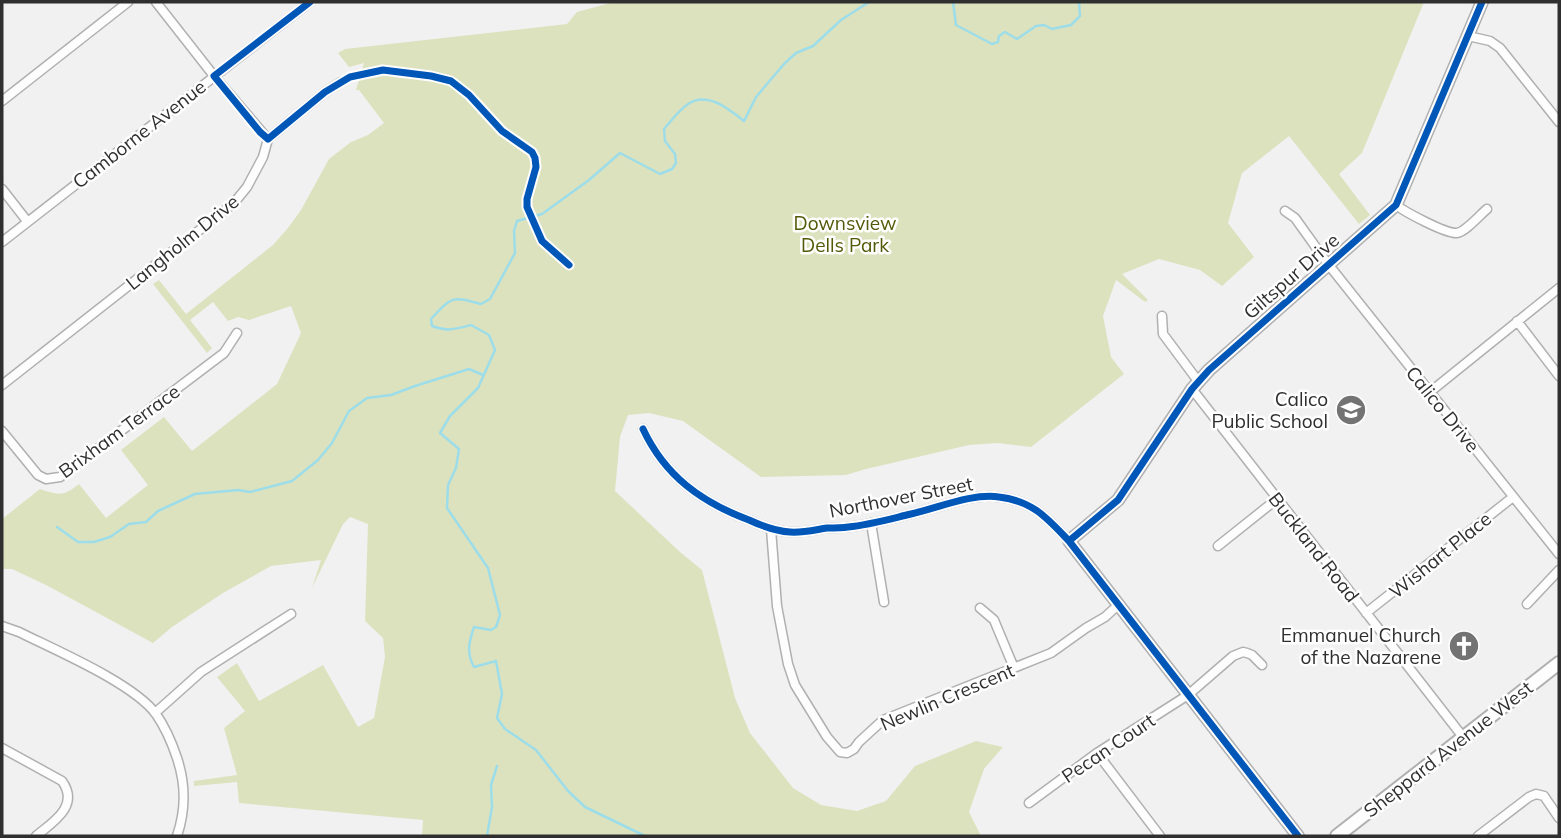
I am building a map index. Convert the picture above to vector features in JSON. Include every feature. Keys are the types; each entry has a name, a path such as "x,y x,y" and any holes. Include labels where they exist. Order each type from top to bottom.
{"main road":[{"name":"Sheppard Avenue West","path":"1337,836 1559,663"}],"street":[{"path":"2,101 128,2"},
{"path":"156,2 268,139"},
{"name":"Camborne Avenue","path":"2,242 310,2"},
{"name":"Giltspur Drive","path":"1069,541 1118,500 1195,385 1396,205 1482,2"},
{"path":"1468,36 1490,41 1500,48 1559,122"},
{"name":"Langholm Drive","path":"2,385 234,203 247,187 263,157 268,139 341,82"},
{"path":"2,190 27,221"},
{"path":"1396,205 1406,213 1457,233 1487,209"},
{"name":"Calico Drive","path":"1285,211 1295,218 1328,264 1559,554"},
{"path":"1430,393 1559,288"},
{"name":"Buckland Road","path":"1162,316 1163,334 1195,385 1276,499 1463,737"},
{"path":"1517,321 1559,376"},
{"name":"Brixham Terrace","path":"2,431 38,475 46,479 60,477 224,353 237,333"},
{"name":"Northover Street","path":"643,429 668,469 694,493 737,516 771,529 791,532 849,527 979,496 999,497 1038,510 1069,541 1298,836"},
{"name":"Wishart Place","path":"1366,614 1513,497"},
{"path":"1218,546 1276,499"},
{"path":"871,523 884,602"},
{"name":"Newlin Crescent","path":"771,529 777,607 794,685 827,737 841,752 847,753 854,749 883,720 1058,649 1117,606"},
{"path":"1527,604 1559,570"},
{"path":"980,608 994,620 1014,668"},
{"path":"155,713 201,673 291,614"},
{"path":"2,626 19,632 123,687 155,713 170,739 181,775 184,810 177,836"},
{"name":"Pecan Court","path":"1029,803 1097,753 1188,695 1233,656 1247,653 1262,665"},
{"path":"2,748 62,781 68,789 68,801 63,813 36,836"},
{"path":"1097,753 1160,836"},
{"path":"1478,836 1536,794 1544,796 1559,818"}],"green space":[{"name":"Downsview Dells Park","path":"614,2 1424,2 1362,153 1339,174 1370,215 1359,224 1289,136 1242,173 1228,223 1254,257 1222,286 1200,270 1159,259 1122,274 1148,300 1145,302 1116,280 1103,316 1111,357 1124,374 1031,447 998,443 969,445 846,475 761,477 683,421 649,413 628,415 620,437 615,491 702,570 735,698 750,733 793,788 821,805 857,811 886,801 915,766 976,741 1003,747 984,769 969,812 981,836 422,836 423,820 239,803 237,782 194,786 194,781 237,775 224,728 245,711 217,677 237,663 259,701 323,665 358,727 374,718 385,657 383,638 365,621 368,524 350,517 343,524 312,588 321,560 271,566 223,593 153,643 48,586 12,569 2,569 2,519 40,489 60,494 79,484 106,518 148,485 121,450 164,417 192,451 277,384 301,333 291,306 249,320 238,317 228,321 213,302 190,320 212,348 207,353 153,284 159,280 186,314 273,245 301,210 329,159 351,142 368,135 384,123 359,90 356,90 364,63 349,67 338,53 345,49 567,24 577,12"}],"waterway":[{"path":"645,836 585,807 568,791 536,750 505,729 497,718 502,694 496,661 474,667 471,662 469,647 474,627 491,630 496,627 500,615 488,568 447,508 448,485 456,468 459,449 440,433 450,416 478,388 495,350 489,335 471,325 442,329 432,326 431,319 453,300 481,304 490,299 515,253 514,231 517,221 542,214 589,180 620,153 660,174 672,169 676,163 675,154 665,141 664,129 685,106 703,99 718,103 744,121 756,97 784,64 796,53 813,46 841,20 869,2"},
{"path":"953,2 956,25 992,44 998,42 999,36 1005,32 1017,39 1036,26 1044,25 1052,29 1071,25 1080,16 1079,2"},
{"path":"57,527 78,542 94,542 110,537 129,524 146,522 158,511 195,494 238,490 250,492 292,481 318,460 332,443 349,411 367,398 391,395 469,369 483,375"},
{"path":"487,836 492,807 491,785 497,766"}],"cycle path":[{"path":"310,2 214,76 260,132 268,139 325,92 350,77 383,70 451,81 469,95 502,131 532,152 536,167 527,207 542,241 569,265"},
{"path":"1069,541 1118,500 1192,389 1209,370 1396,205 1482,2"},
{"path":"643,429 662,461 700,496 732,513 779,531 799,532 864,525 989,496 1021,502 1039,512 1069,541 1298,836"}],"place":[{"name":"Calico Public School","path":"1351,410"},
{"name":"Emmanuel Church of the Nazarene","path":"1464,646"}]}
